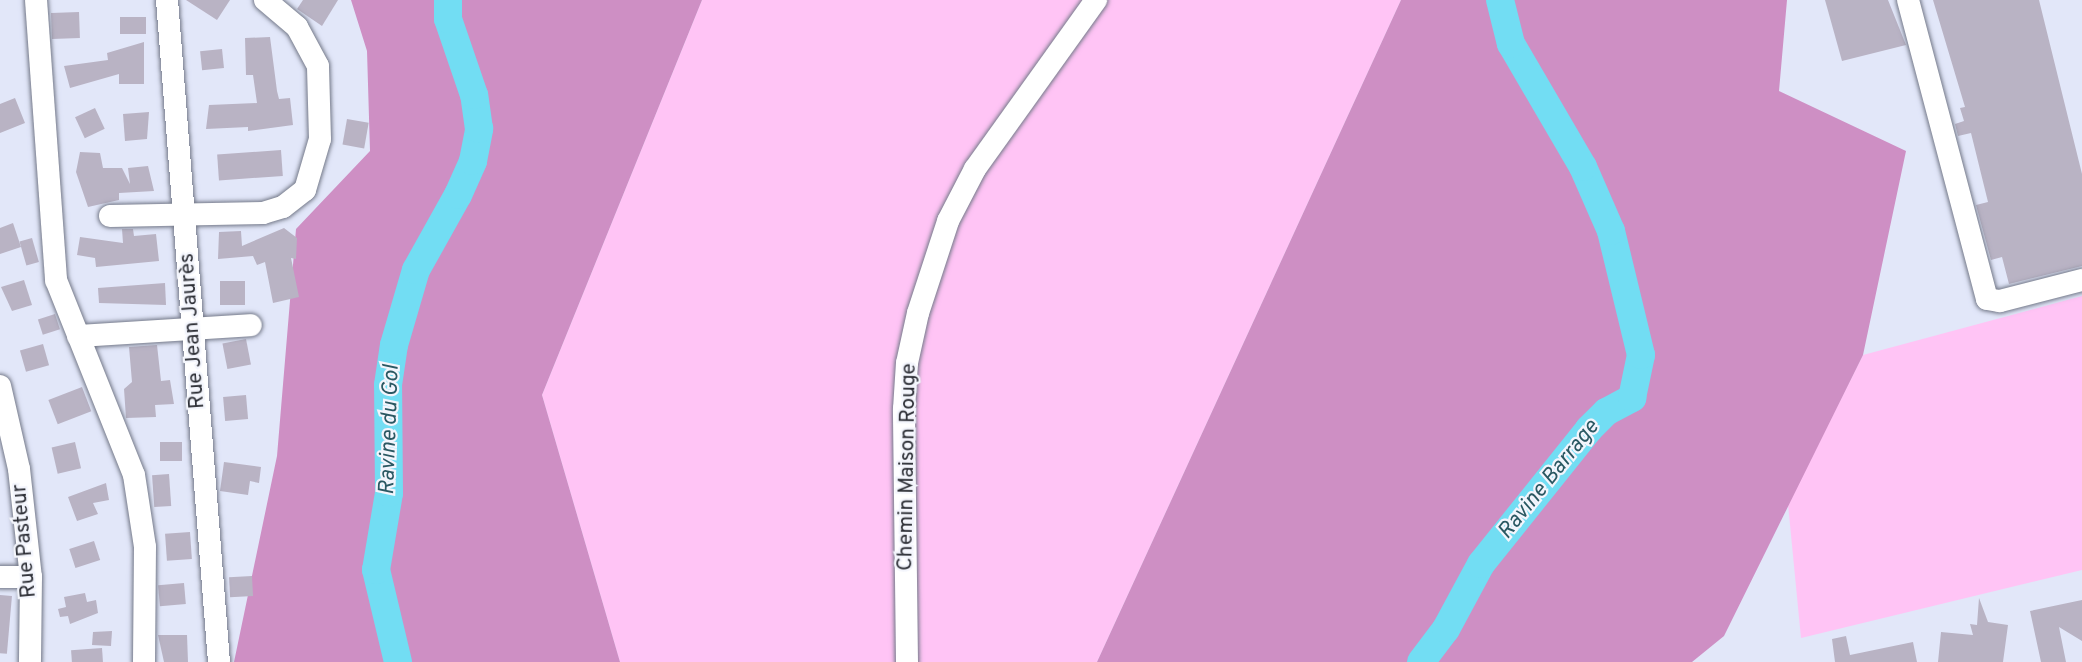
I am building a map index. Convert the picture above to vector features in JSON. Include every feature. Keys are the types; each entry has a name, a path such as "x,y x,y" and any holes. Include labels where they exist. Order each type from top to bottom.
{"street":[{"path":"36,0 48,135 50,239 64,310 78,336 134,475 145,547 144,662"},
{"name":"Rue Jean Jaurès","path":"167,0 219,662"},
{"path":"110,216 263,213 283,207 305,190 315,167 320,139 318,66 297,27 265,0"},
{"name":"Chemin Maison Rouge","path":"907,662 904,409 907,363 918,313 948,221 975,169 1096,0"},
{"path":"1908,0 1987,299 2000,301 2082,280"},
{"path":"78,336 251,324"},
{"name":"Rue Pasteur","path":"0,386 19,469 31,577 30,662"},
{"path":"0,577 31,577"}],"shaded area":[{"path":"351,0 702,0 542,395 620,662 234,662 277,456 296,229 370,151 367,51"},
{"path":"702,0 1401,0 1097,662 620,662 542,395"},
{"path":"1401,0 1787,0 1779,91 1906,151 1863,355 1724,636 1692,662 1097,662"},
{"path":"2082,296 2082,570 1801,638 1788,504 1863,355"}],"building":[{"path":"186,0 230,0 217,20"},
{"path":"303,0 338,0 322,26 297,9"},
{"path":"1825,0 1888,0 1906,45 1842,61"},
{"path":"1933,0 2039,0 2082,174 2082,266 2009,284 2002,257 1991,260 1976,205 1988,202 1971,133 1958,136 1955,124 1964,121 1960,108 1965,107"},
{"path":"79,12 80,38 52,39 51,13"},
{"path":"120,17 146,17 146,34 120,34"},
{"path":"270,37 279,99 290,98 293,125 248,131 248,127 206,129 209,105 257,103 253,75 246,75 245,38"},
{"path":"144,42 144,84 119,84 119,74 70,88 64,66 108,60 107,53"},
{"path":"222,49 224,68 202,70 200,51"},
{"path":"15,98 25,123 0,133 0,104"},
{"path":"95,108 105,129 85,138 75,117"},
{"path":"149,112 147,139 125,141 123,114"},
{"path":"347,119 369,123 364,148 342,145"},
{"path":"281,150 283,176 219,180 217,154"},
{"path":"80,152 100,153 103,168 122,168 130,184 128,168 148,166 154,191 119,193 119,200 88,207 76,172"},
{"path":"13,223 21,247 0,254 0,228"},
{"path":"284,228 297,238 296,259 291,258 299,297 273,303 265,262 257,265 253,256 218,259 219,232 241,231 242,246"},
{"path":"122,229 133,229 134,236 156,234 159,261 96,267 95,258 77,255 80,237 123,243"},
{"path":"32,238 39,262 26,266 20,242"},
{"path":"24,280 32,305 12,311 1,287"},
{"path":"220,281 245,281 245,305 220,305"},
{"path":"165,283 166,305 99,303 98,288"},
{"path":"55,314 60,329 43,335 38,320"},
{"path":"246,339 251,365 227,369 222,344"},
{"path":"43,344 49,365 26,372 20,351"},
{"path":"157,345 161,381 170,380 174,404 155,405 156,417 126,418 124,389 132,382 129,347"},
{"path":"82,387 91,411 58,424 48,400"},
{"path":"246,395 248,419 225,421 223,397"},
{"path":"75,442 81,468 58,474 52,447"},
{"path":"160,442 182,442 182,461 160,461"},
{"path":"224,462 261,467 259,483 250,481 248,495 220,491"},
{"path":"169,474 171,506 154,507 152,475"},
{"path":"106,483 109,500 93,503 98,514 77,521 68,497"},
{"path":"190,532 192,559 167,561 165,534"},
{"path":"94,541 100,560 75,568 69,549"},
{"path":"252,576 253,596 230,597 229,577"},
{"path":"184,583 186,604 160,606 158,585"},
{"path":"85,593 87,602 96,600 98,613 70,624 68,616 60,617 58,609 66,607 64,597"},
{"path":"0,595 12,596 7,654 0,653"},
{"path":"1979,598 1988,622 2008,625 2003,662 1938,662 1941,632 1973,635 1970,624 1977,625"},
{"path":"2082,600 2082,641 2059,627 2066,662 2041,662 2030,611"},
{"path":"112,631 111,646 92,645 93,632"},
{"path":"158,635 187,635 188,662 164,662"},
{"path":"1846,636 1850,655 1913,642 1917,662 1835,662 1832,639"},
{"path":"102,648 103,662 72,662 71,650"}],"waterway":[{"name":"Ravine du Gol","path":"398,662 376,570 389,493 388,385 394,345 416,270 458,195 473,161 479,129 474,95 448,19 448,0"},
{"name":"Ravine Barrage","path":"1421,662 1446,629 1481,564 1589,429 1606,412 1632,398 1641,355 1611,231 1583,167 1511,44 1500,0"}]}
